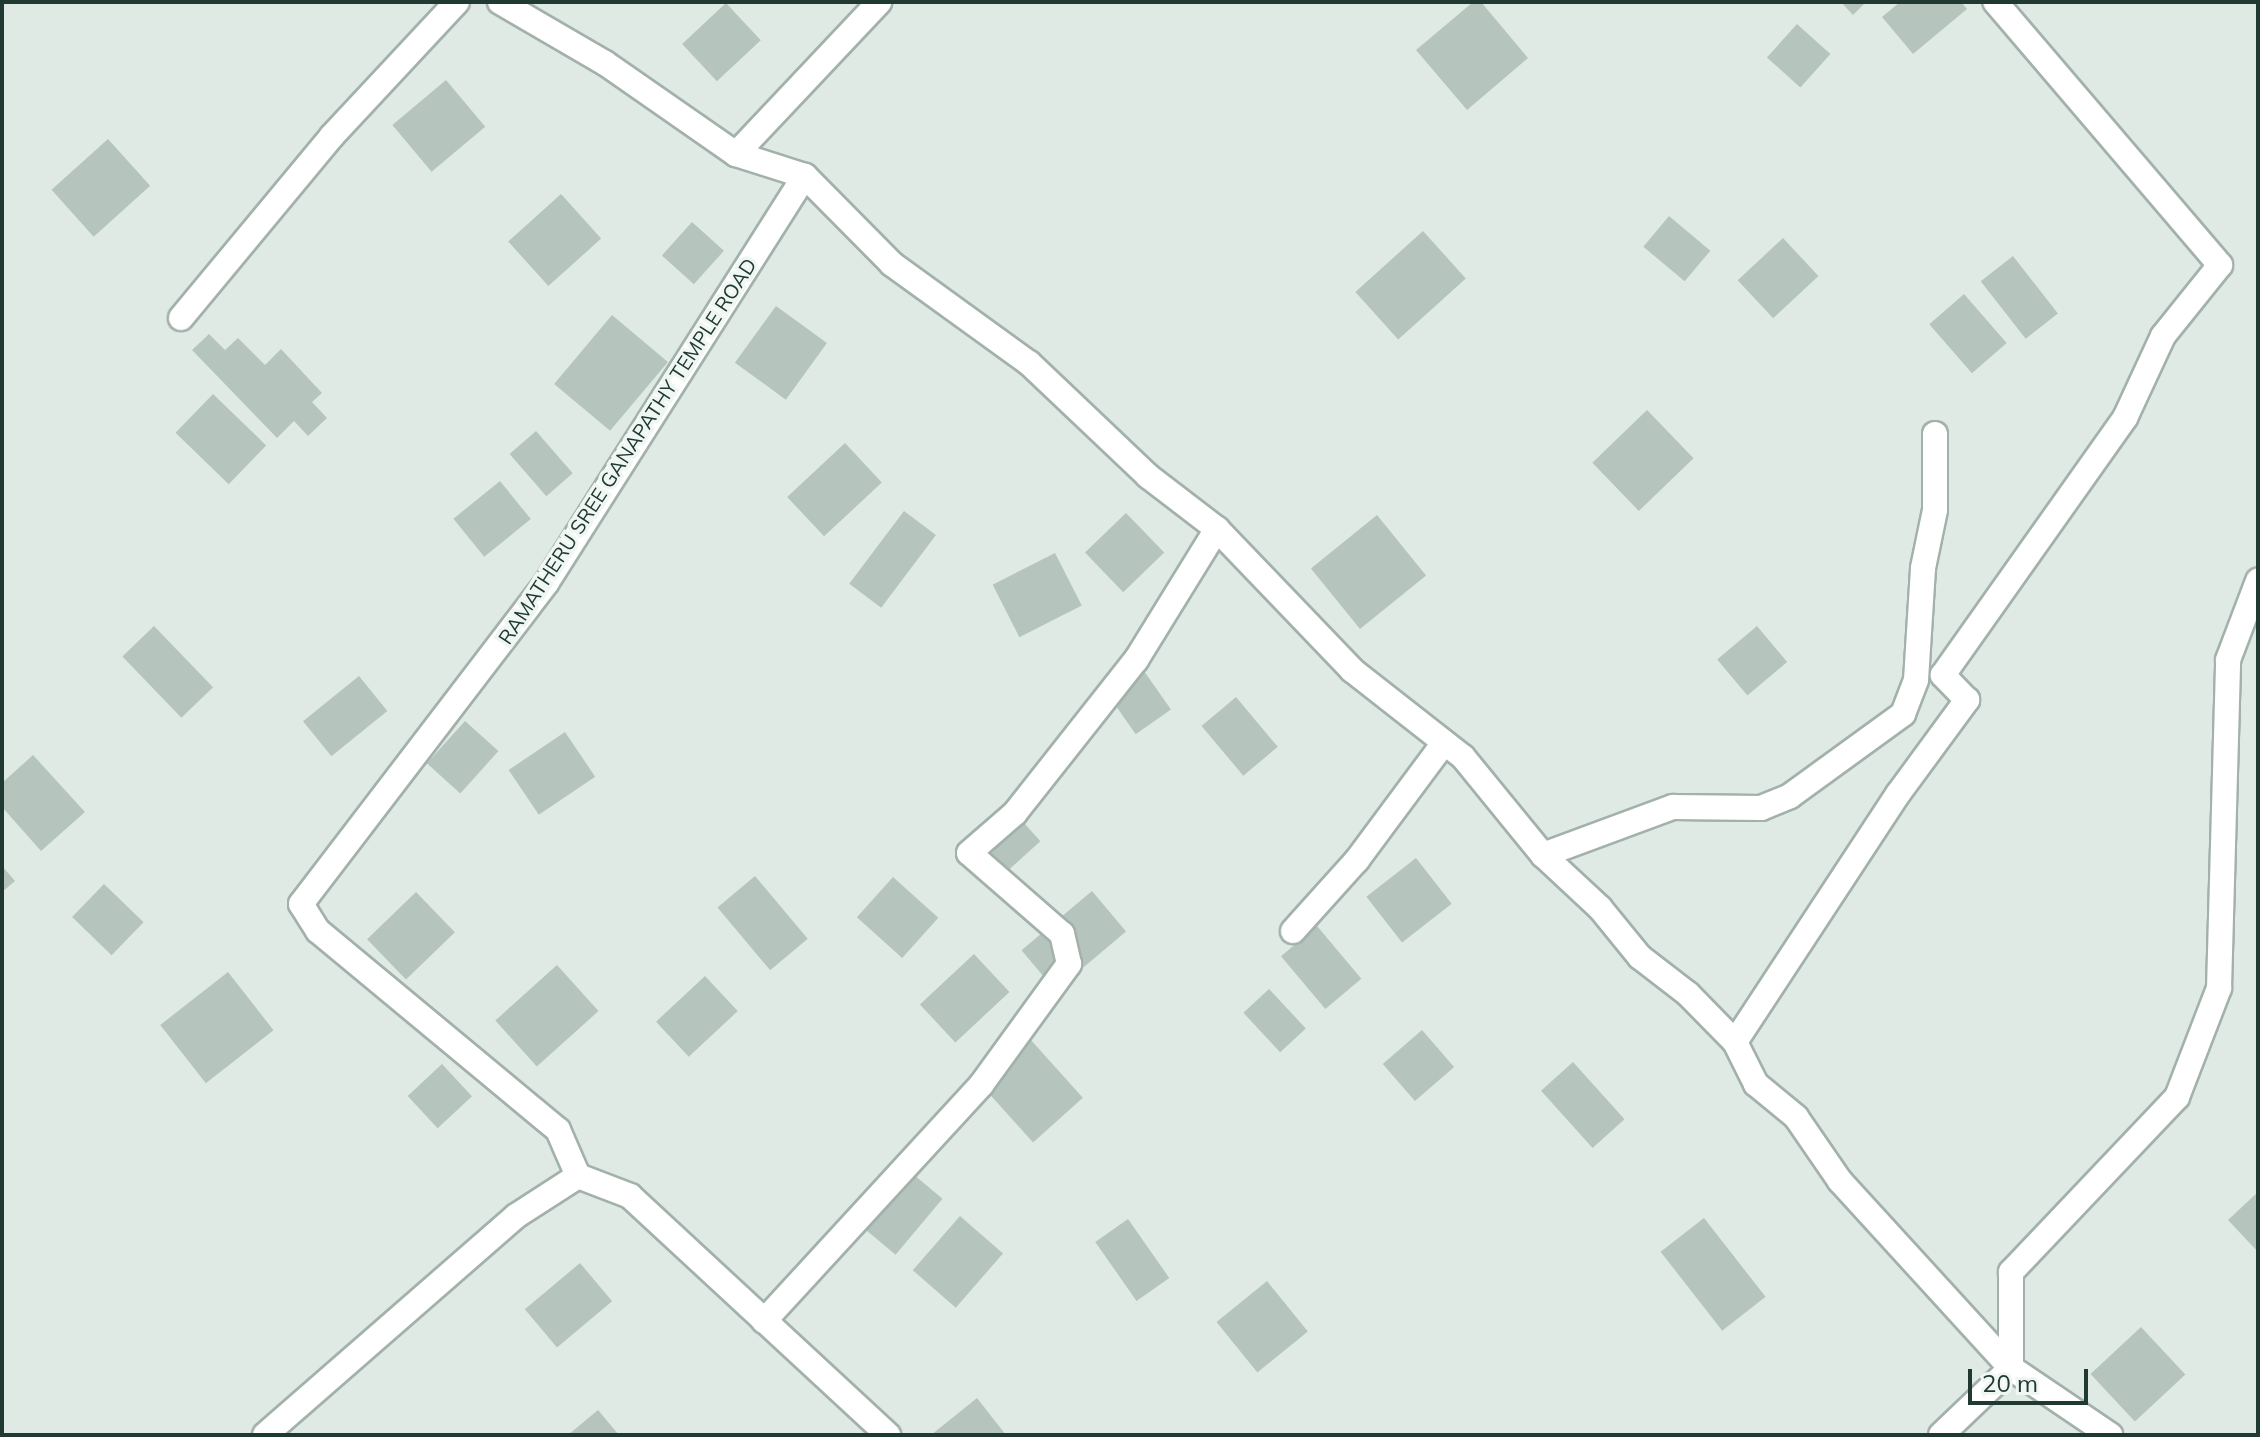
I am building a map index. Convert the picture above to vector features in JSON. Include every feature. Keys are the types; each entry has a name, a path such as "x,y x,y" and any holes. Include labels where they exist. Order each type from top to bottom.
{"street":[{"path":"181,318 322,147 457,2"},
{"path":"500,2 605,63 736,154 805,176 892,264 1029,363 1148,476 1217,529 1352,670 1444,743 1498,794 1543,855 1600,908 1640,957 1688,994 1735,1042 1756,1084 1796,1117 1818,1143 1840,1181 2011,1368 2110,1435"},
{"path":"736,154 879,2"},
{"path":"1735,1042 1898,794 1967,700 1943,675 2125,418 2163,336 2220,265 1995,2"},
{"name":"RAMATHERU SREE GANAPATHY TEMPLE ROAD","path":"578,1176 558,1130 318,931 301,904 547,582 805,176"},
{"path":"1543,855 1673,807 1761,808 1790,796 1903,714 1916,680 1923,568 1935,510 1935,434"},
{"path":"764,1321 981,1085 1069,964 1062,934 969,853 1015,813 1136,660 1217,529"},
{"path":"1941,1435 2011,1368 2011,1272 2177,1097 2219,988 2228,660 2258,581"},
{"path":"1293,931 1357,860 1444,743"},
{"path":"265,1435 516,1216 578,1176 630,1196 888,1435"}],"building":[{"path":"1473,2 1481,2 1528,58 1467,110 1416,50"},
{"path":"1841,2 1866,2 1853,15"},
{"path":"1900,2 1961,2 1967,9 1913,54 1882,17"},
{"path":"726,3 761,40 717,81 682,44"},
{"path":"1797,24 1830,54 1800,88 1767,57"},
{"path":"446,80 485,127 432,172 392,125"},
{"path":"108,139 150,186 94,237 52,190"},
{"path":"561,194 601,239 548,286 508,242"},
{"path":"1669,216 1710,251 1685,281 1643,247"},
{"path":"692,222 724,251 694,284 662,255"},
{"path":"1423,231 1466,279 1398,339 1355,292"},
{"path":"1783,238 1818,276 1773,318 1738,280"},
{"path":"2013,256 2058,314 2026,339 1981,281"},
{"path":"1964,294 2007,343 1972,373 1929,324"},
{"path":"776,306 827,343 786,400 735,363"},
{"path":"612,315 668,362 610,431 554,384"},
{"path":"209,334 225,350 238,338 265,365 281,349 322,393 312,402 327,418 308,436 294,421 277,438 192,350"},
{"path":"213,394 266,445 229,484 175,433"},
{"path":"1647,410 1694,458 1639,511 1592,463"},
{"path":"536,431 573,473 546,496 510,454"},
{"path":"845,443 882,482 824,536 787,497"},
{"path":"500,481 531,519 484,557 453,519"},
{"path":"904,511 936,535 881,608 849,584"},
{"path":"1126,513 1164,553 1123,592 1085,553"},
{"path":"1377,515 1426,576 1360,629 1311,568"},
{"path":"1055,553 1082,606 1019,637 993,585"},
{"path":"154,626 213,687 181,718 122,657"},
{"path":"1757,626 1787,662 1747,695 1717,659"},
{"path":"1144,671 1171,710 1136,734 1109,696"},
{"path":"359,676 387,711 331,756 303,721"},
{"path":"1236,697 1278,747 1243,776 1202,726"},
{"path":"465,721 498,751 460,793 427,763"},
{"path":"565,732 595,777 539,815 509,770"},
{"path":"33,755 85,812 41,851 2,807 2,783"},
{"path":"1015,813 1040,841 995,882 970,854"},
{"path":"1416,858 1452,904 1402,942 1366,897"},
{"path":"2,866 15,881 2,892"},
{"path":"755,876 808,939 770,970 717,907"},
{"path":"893,877 938,918 902,958 857,917"},
{"path":"104,884 144,922 112,955 72,917"},
{"path":"1092,891 1126,932 1056,991 1022,950"},
{"path":"416,892 455,932 406,980 367,939"},
{"path":"1317,926 1361,979 1325,1009 1281,956"},
{"path":"974,954 1009,992 955,1042 920,1004"},
{"path":"557,965 598,1011 537,1067 495,1021"},
{"path":"228,972 274,1030 206,1083 160,1025"},
{"path":"705,976 738,1011 689,1057 656,1022"},
{"path":"1269,989 1306,1028 1280,1052 1243,1013"},
{"path":"1422,1030 1454,1067 1415,1101 1383,1064"},
{"path":"1030,1039 1083,1098 1033,1143 980,1084"},
{"path":"1573,1062 1625,1119 1593,1148 1541,1091"},
{"path":"442,1064 472,1096 438,1128 408,1096"},
{"path":"895,1159 942,1199 896,1255 848,1215"},
{"path":"2258,1192 2258,1252 2228,1220"},
{"path":"960,1216 1003,1253 956,1308 913,1270"},
{"path":"1704,1218 1766,1297 1722,1331 1661,1252"},
{"path":"1128,1219 1169,1278 1137,1301 1095,1242"},
{"path":"580,1263 612,1301 557,1348 525,1309"},
{"path":"1267,1281 1308,1332 1257,1372 1216,1322"},
{"path":"2141,1327 2185,1375 2135,1422 2091,1374"},
{"path":"977,1398 1006,1435 931,1435"},
{"path":"598,1410 619,1435 568,1435"}]}
